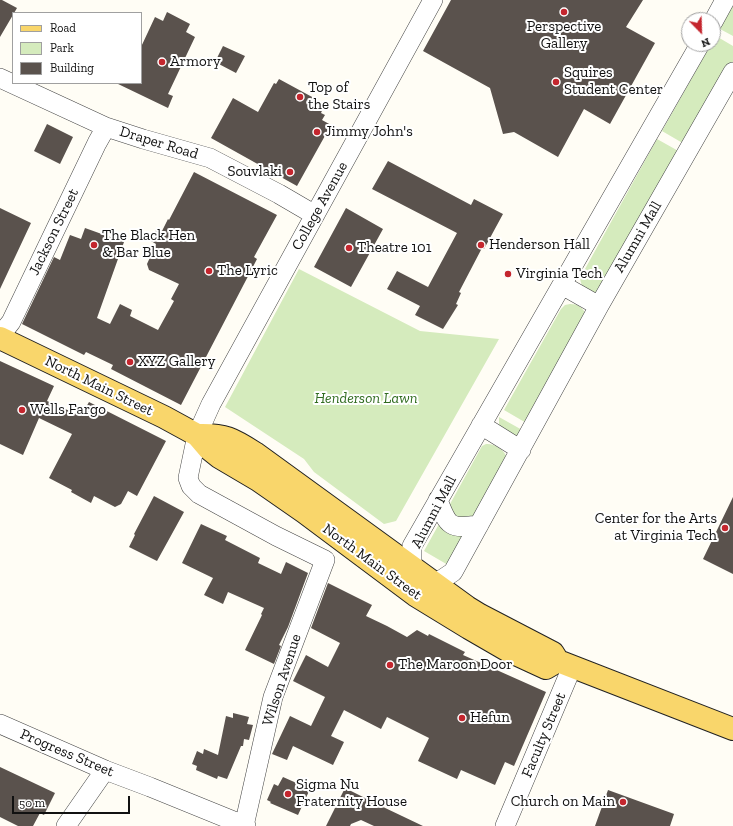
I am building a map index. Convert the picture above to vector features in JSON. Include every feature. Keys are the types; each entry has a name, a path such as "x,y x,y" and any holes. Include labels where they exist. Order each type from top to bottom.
{"main road":[{"name":"North Main Street","path":"0,337 198,435 209,449 219,457 258,480 304,512 415,595 451,618 507,650 546,668 565,664"},
{"name":"North Main Street","path":"198,435 216,435 235,441 255,453 480,616 554,652 565,664 733,729"}],"street":[{"name":"College Avenue","path":"326,560 276,536 199,494 191,486 188,478 198,435 211,404 433,0"},
{"path":"718,12 725,0"},
{"name":"Alumni Mall","path":"695,52 412,546 412,567 415,595 453,572 599,306 733,72"},
{"name":"Draper Road","path":"0,78 12,84"},
{"name":"Draper Road","path":"13,84 106,127 210,158 279,194 315,215"},
{"name":"Jackson Street","path":"0,337 11,322 106,127"},
{"path":"562,285 599,306"},
{"path":"481,426 521,450"},
{"path":"438,500 444,516 449,523 456,527 479,525"},
{"name":"Wilson Avenue","path":"245,826 273,696 326,560"},
{"name":"Faculty Street","path":"505,826 565,664"},
{"name":"Progress Street","path":"0,724 105,770 245,826"},
{"path":"66,826 105,770"}],"green space":[{"path":"733,5 733,36 721,30"},
{"path":"721,39 733,46 733,62 686,145 662,131 706,52 721,52"},
{"path":"657,139 682,153 597,293 590,292 583,287 580,278"},
{"name":"Henderson Lawn","path":"299,269 420,331 499,339 396,521 384,524 314,472 304,459 225,407"},
{"path":"570,304 580,306 586,314 528,424 504,410 561,309 565,305"},
{"path":"499,417 524,431 514,436 499,426"},
{"path":"492,444 498,447 505,453 506,456 477,517 463,523 450,509 450,504 482,446"},
{"path":"439,524 463,535 448,565 424,551"}],"building":[{"path":"0,0 2,0 17,8 15,12 12,12 12,17 0,37"},
{"name":"Squires Student Center","path":"451,0 643,0 626,27 655,43 610,124 584,109 558,157 514,132 503,134 490,88 423,51"},
{"name":"Armory","path":"167,12 190,24 186,32 195,37 168,94 173,96 168,108 118,84 142,84 142,45 155,17 163,21"},
{"path":"223,46 245,56 236,73 215,62"},
{"path":"279,79 325,104 321,113 325,115 322,120 331,125 297,186 211,138 233,98 258,112 274,83 276,84"},
{"path":"47,124 73,137 60,164 34,151"},
{"name":"Henderson Hall","path":"388,161 471,205 474,199 503,214 484,249 482,248 459,292 461,293 456,304 458,305 443,329 415,315 420,306 387,289 397,271 428,287 457,233 372,189"},
{"path":"194,172 277,215 254,257 257,259 181,405 111,369 113,365 86,352 84,355 22,324 54,257 60,260 70,235 81,239 85,228 124,242 97,318 110,324 120,304 132,310 130,316 158,330 174,301 171,299 179,284 149,270 147,264 156,244 151,241 157,228 162,231 168,219 169,220"},
{"path":"0,208 31,223 0,289"},
{"name":"Theatre 101","path":"346,208 383,229 351,287 314,267"},
{"path":"0,361 54,386 47,401 81,416 89,402 166,441 137,496 128,491 121,504 115,507 94,496 91,503 71,492 72,490 49,478 72,434 39,418 23,455 0,444"},
{"path":"154,496 184,512 157,561 129,547 135,535 134,534"},
{"name":"Center for the Arts at Virginia Tech","path":"733,497 733,574 703,559"},
{"path":"201,524 227,536 225,540 260,558 258,563 281,574 286,562 308,573 288,627 279,645 281,646 274,664 245,650 264,608 228,592 223,604 204,595 213,578 182,563"},
{"path":"328,583 372,605 366,616 407,637 417,630 428,636 429,634 465,652 463,655 546,692 514,766 505,762 495,785 461,770 457,779 418,761 429,738 387,717 381,729 344,710 331,736 344,742 333,765 293,746 287,760 272,754 290,716 311,726 325,697 293,681 306,655 328,667 340,643 311,628"},
{"path":"233,713 249,717 247,724 253,725 249,740 244,739 243,746 241,746 227,779 218,776 217,779 196,770 197,766 192,764 197,751 203,754 204,749 218,755 226,716 233,718"},
{"path":"0,767 55,793 44,815 40,813 33,826 18,826 0,817"},
{"name":"Sigma Nu Fraternity House","path":"283,777 310,789 298,815 270,803 271,802 267,800 274,784 278,786"},
{"path":"345,788 423,826 374,826 361,820 351,824 350,826 326,826"},
{"name":"Church on Main","path":"608,790 674,814 670,826 595,826"}],"place":[{"name":"Perspective Gallery","path":"564,12"},
{"name":"Armory","path":"162,62"},
{"name":"Squires Student Center","path":"556,82"},
{"name":"Top of the Stairs","path":"300,97"},
{"name":"Jimmy John's","path":"317,132"},
{"name":"Souvlaki","path":"290,172"},
{"name":"The Black Hen & Bar Blue","path":"94,245"},
{"name":"Henderson Hall","path":"481,245"},
{"name":"Theatre 101","path":"349,248"},
{"name":"The Lyric","path":"209,271"},
{"name":"Virginia Tech","path":"508,274"},
{"name":"XYZ Gallery","path":"130,362"},
{"name":"Wells Fargo","path":"22,410"},
{"name":"Center for the Arts at Virginia Tech","path":"725,528"},
{"name":"The Maroon Door","path":"390,665"},
{"name":"Hefun","path":"462,718"},
{"name":"Sigma Nu Fraternity House","path":"288,794"},
{"name":"Church on Main","path":"623,802"}]}
